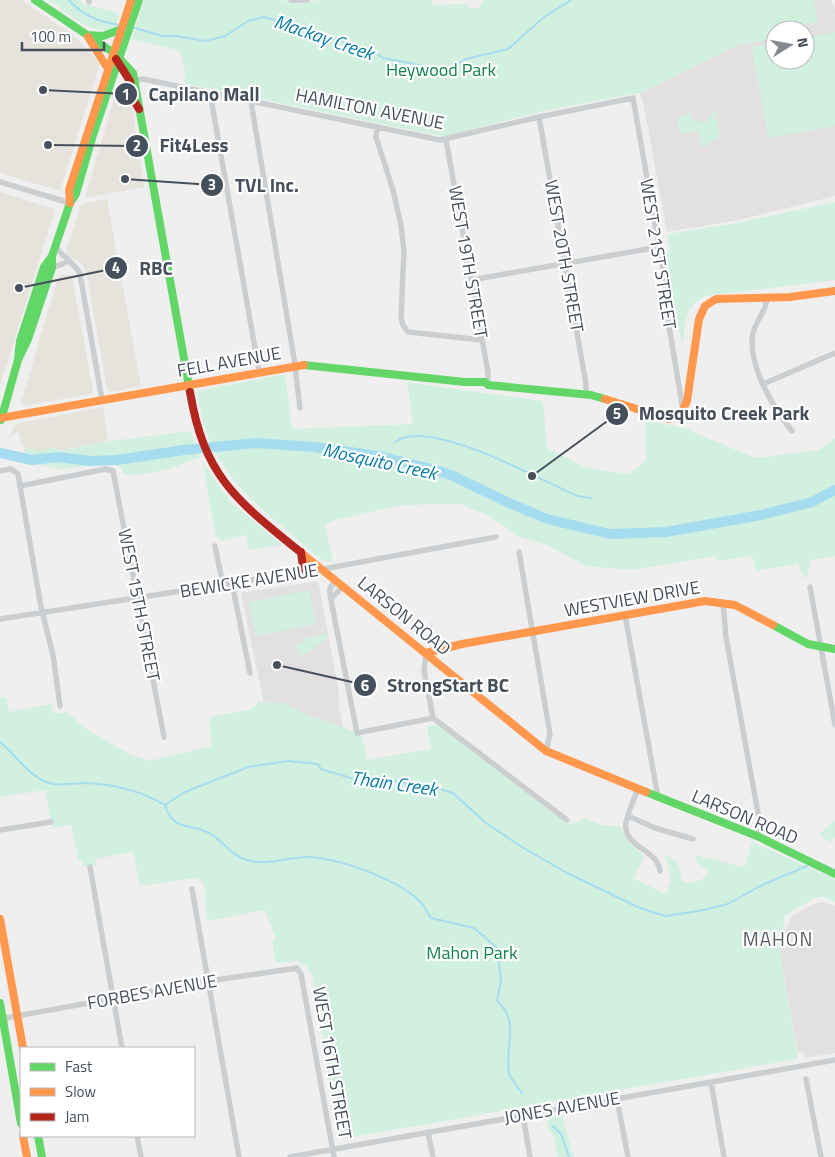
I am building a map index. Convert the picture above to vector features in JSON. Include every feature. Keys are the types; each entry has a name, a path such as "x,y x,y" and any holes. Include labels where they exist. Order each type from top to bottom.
{"main road":[{"path":"35,0 86,34 117,58 133,80 140,99 139,109 188,384"},
{"path":"18,360 25,350 52,268 52,256 55,246 70,203 76,194 126,30 131,0"},
{"path":"129,19 139,0"},
{"path":"86,34 103,36 126,30"},
{"path":"86,34 108,69"},
{"path":"70,203 68,193 108,69 117,58"},
{"path":"1,419 18,360 20,341 44,268 52,256"},
{"path":"683,410 688,401 699,319 704,306 716,299 805,296 835,291"},
{"name":"FELL AVENUE","path":"1,419 294,366 352,369 465,382 485,382 488,385 599,397 664,419 675,417 683,410"},
{"name":"LARSON ROAD","path":"188,384 200,438 207,455 221,478 238,500 546,751 757,836 835,874"},
{"path":"296,573 303,565 301,552"},
{"name":"WESTVIEW DRIVE","path":"426,653 435,649 695,602 723,602 740,607 803,644 821,649 835,648"},
{"path":"0,919 23,1047"},
{"path":"0,1003 1,1019 20,1118"},
{"path":"24,1137 27,1157"},
{"path":"38,1137 42,1157"}],"street":[{"path":"291,0 307,0"},
{"name":"HAMILTON AVENUE","path":"133,80 143,79 377,128 446,140 539,117 633,98"},
{"path":"210,93 259,371"},
{"name":"WEST 21ST STREET","path":"633,98 665,280 668,320 683,410"},
{"path":"250,102 300,408"},
{"name":"WEST 20TH STREET","path":"539,117 586,384 586,396"},
{"path":"377,128 376,137 393,190 401,225 404,251 401,316 403,326 408,332 482,340"},
{"name":"WEST 19TH STREET","path":"446,140 472,280 488,385"},
{"path":"0,182 70,203"},
{"path":"55,246 67,262 77,268 80,274 102,400"},
{"path":"472,280 659,247"},
{"path":"52,268 67,262"},
{"path":"767,298 766,307 753,335 755,359 763,384 775,410 792,431"},
{"path":"763,384 835,353"},
{"path":"0,471 11,469 16,471 20,486 60,706"},
{"name":"WEST 15TH STREET","path":"20,486 106,469 111,469 114,473 164,738"},
{"name":"BEWICKE AVENUE","path":"0,619 323,569 496,537"},
{"path":"215,546 223,585"},
{"path":"519,552 550,734 546,751"},
{"path":"336,580 330,588 357,733 432,718"},
{"path":"232,583 250,673"},
{"path":"332,598 343,586"},
{"path":"810,587 835,725"},
{"path":"723,602 722,615 760,824 757,836"},
{"path":"625,615 658,797"},
{"path":"426,653 424,671 432,718 567,820"},
{"path":"638,789 626,824 629,837 657,860 660,871"},
{"path":"628,816 655,828 693,839"},
{"path":"0,830 51,822"},
{"path":"90,868 122,1047"},
{"path":"192,889 239,1157"},
{"name":"FORBES AVENUE","path":"1,1019 292,967 297,968 300,974"},
{"name":"WEST 16TH STREET","path":"300,974 334,1157"},
{"name":"JONES AVENUE","path":"290,1157 835,1060"},
{"path":"806,1079 821,1157"},
{"path":"711,1082 724,1157"},
{"path":"617,1099 628,1157"},
{"path":"523,1115 530,1157"},
{"path":"428,1132 433,1157"},
{"path":"138,1137 141,1157"}],"shaded area":[{"path":"0,0 21,0 72,34 100,63 60,191 0,173"},
{"path":"691,0 831,0 835,11 835,196 739,220 667,232 644,106 627,52"},
{"path":"119,82 127,85 132,106 144,187 85,198"},
{"path":"0,192 55,209 0,386"},
{"path":"107,199 141,386 110,392 107,389 86,270 79,261 67,256 66,252 81,204"},
{"path":"63,274 72,276 93,391 91,394 24,406 21,403 58,277"},
{"path":"103,407 108,441 57,451 34,452 33,449 24,451 18,431 9,438 15,424"},
{"path":"318,581 339,692 339,708 343,727 307,715 285,703 264,703 241,593"},
{"path":"823,902 835,906 835,1053 805,1058 803,1051 798,1052 779,949 782,929 787,929 791,916 814,904"}],"green space":[{"path":"49,0 80,0 83,4 116,12 119,14 116,26 108,30 91,27 81,23"},
{"name":"Heywood Park","path":"144,0 281,0 303,4 318,0 432,0 433,5 467,4 470,8 478,8 483,0 814,0 818,22 815,22 815,20 765,20 765,41 738,45 643,92 543,111 447,136 187,84 184,81 185,73 180,51 132,39"},
{"path":"835,32 835,126 768,138 752,47 765,45 765,70 815,70 815,36"},
{"path":"715,110 720,136 702,148 699,130 680,134 677,118 690,113 694,120 706,123"},
{"path":"835,202 835,280 704,296 696,302 688,313 682,346 665,252 670,251 667,234 731,224"},
{"path":"285,374 292,429 413,424 407,382 543,401 547,448 587,468 629,474 646,460 645,420 684,428 755,458 819,450 835,438 835,556 811,560 807,577 803,577 798,564 756,571 752,556 718,561 716,556 631,570 586,566 549,546 517,536 488,515 460,504 401,505 336,520 325,525 333,561 327,562 308,550 256,504 228,473 208,437 202,415 197,391"},
{"path":"190,431 200,457 152,473 123,473 121,467 112,464 59,469 31,463 24,450 34,448 35,451 56,447 59,451 111,441"},
{"path":"202,461 231,502 282,545 249,550 246,535 222,541 216,537"},
{"path":"309,590 316,624 256,636 249,602"},
{"path":"326,634 327,638 302,656 296,646 305,641 303,639"},
{"name":"Mahon Park","path":"6,697 9,712 51,704 53,712 61,714 65,711 88,730 129,754 149,761 212,746 209,717 250,710 259,702 285,703 307,715 343,727 363,737 367,760 431,749 427,727 436,724 568,824 579,822 582,818 605,826 620,826 627,840 644,856 634,879 666,894 671,881 666,856 677,860 683,882 694,882 704,878 708,872 695,860 696,855 744,867 752,842 835,879 835,902 825,897 816,897 785,916 779,949 797,1059 342,1139 336,1123 313,978 307,967 298,961 276,963 272,941 276,940 265,910 207,921 204,885 200,880 195,878 140,886 133,852 95,859 96,866 83,866 82,860 79,861 71,825 52,828 45,790 0,797 0,698"},
{"path":"835,821 835,837 831,842 822,837 820,833"},
{"path":"562,1114 574,1157 557,1157 554,1138 547,1125 550,1117"}],"waterway":[{"name":"Mackay Creek","path":"69,0 79,10 91,17 119,25"},
{"name":"Mackay Creek","path":"131,27 163,36 176,36 206,41 225,36 248,21 263,17 279,21 299,33 339,40 371,50 383,58 425,66 450,68 466,59 508,49 544,17 571,0"},
{"path":"395,442 411,436 433,437 458,444 513,465 577,496 591,498"},
{"name":"Mosquito Creek","path":"0,453 32,460 58,457 90,461 117,460 184,450 256,443 314,447 378,456 436,470 547,519 610,534 666,532 761,515 812,502 835,490"},
{"name":"Mosquito Creek","path":"378,456 384,452"},
{"name":"Thain Creek","path":"0,742 33,775 46,782 60,785 85,783 116,787 137,792 165,805"},
{"name":"Thain Creek","path":"165,805 185,792 248,767 288,761 318,764 321,769 354,779 379,777 408,784 433,787 453,793 486,823 522,847 567,873 640,908 665,916 728,904 760,886 807,866"},
{"path":"165,805 168,813 177,823 207,832 241,858 255,862 270,862 308,857 321,858 353,866 370,872 414,896 423,905 431,918 474,928 497,948 501,980 497,1001 504,1009 510,1026 509,1073 522,1093"},
{"path":"553,1126 561,1134 569,1157"}],"traffic: fast":[{"path":"35,0 114,53 133,73 190,392"},
{"path":"18,360 28,339 52,268 52,256 70,203 76,194 93,135 139,0"},
{"path":"88,35 103,36 122,29"},
{"path":"1,420 18,360 20,341 44,267 52,256"},
{"path":"304,365 465,382 485,382 488,385 591,395 605,399"},
{"path":"773,625 808,644 835,649"},
{"path":"646,792 757,836 835,874"},
{"path":"0,1003 20,1117"},
{"path":"38,1137 42,1157"}],"traffic: slow":[{"path":"70,203 69,190 131,0"},
{"path":"88,37 108,69"},
{"path":"605,399 669,419 681,414 687,401 699,319 705,306 716,299 790,297 835,291"},
{"path":"0,418 304,365"},
{"path":"299,551 546,751 646,792"},
{"path":"426,653 462,644 705,601 735,605 773,625"},
{"path":"0,919 23,1047"},
{"path":"23,1137 27,1157"}],"traffic: jam":[{"path":"116,59 130,81 134,101 139,109"},
{"path":"190,392 196,421 204,445 214,466 226,484 257,516 299,551"},
{"path":"296,573 303,567 301,552"}],"place":[{"name":"Capilano Mall","path":"43,90"},
{"name":"Fit4Less","path":"48,145"},
{"name":"TVL Inc.","path":"125,179"},
{"name":"RBC","path":"19,288"},
{"name":"Mosquito Creek Park","path":"532,476"},
{"name":"StrongStart BC","path":"277,665"}],"district":[{"name":"MAHON","path":"778,939"}]}
